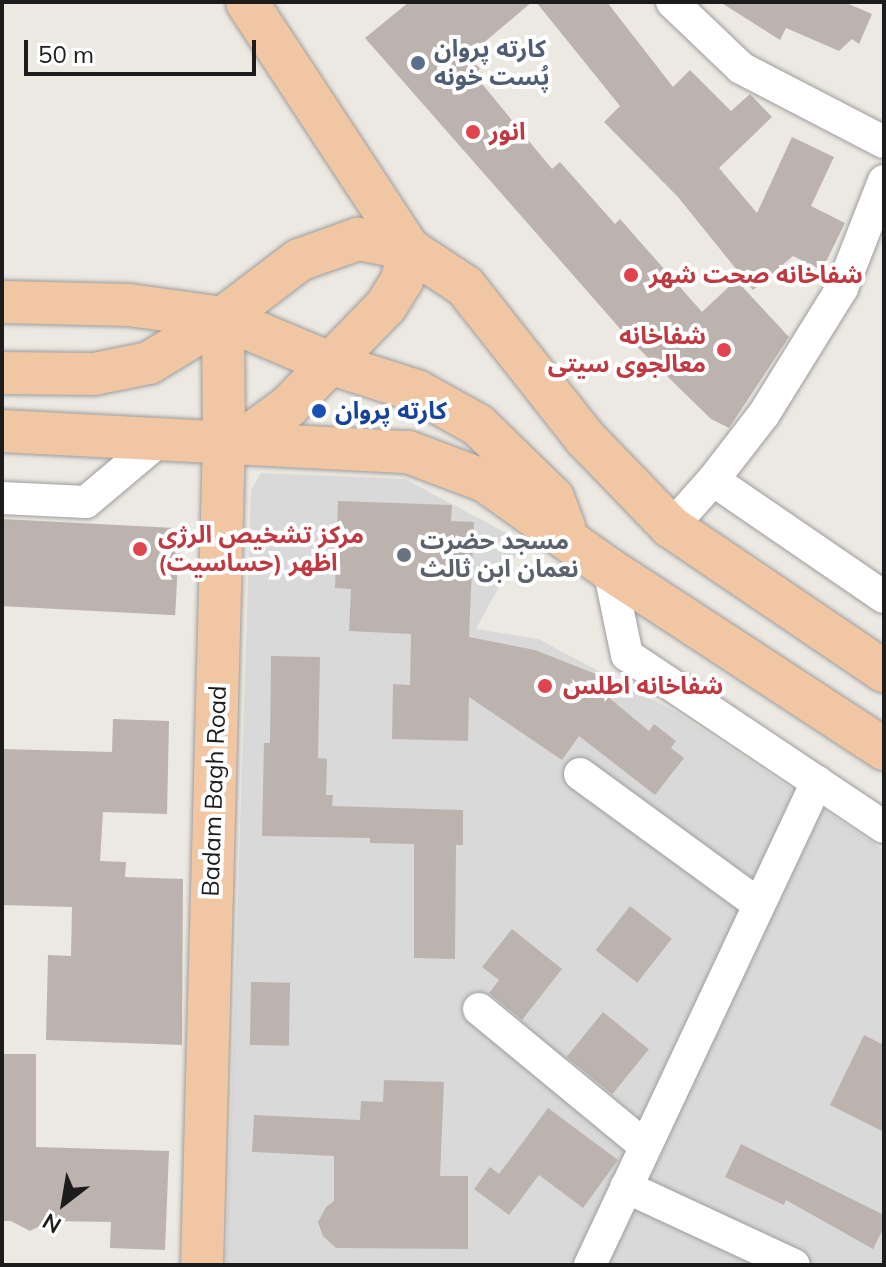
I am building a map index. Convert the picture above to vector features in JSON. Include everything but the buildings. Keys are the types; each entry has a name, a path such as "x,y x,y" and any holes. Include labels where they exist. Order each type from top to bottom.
{"main road":[{"path":"232,442 288,407 386,306 402,280 409,249 247,2"},
{"path":"2,373 94,374 149,363 223,318 299,260 358,239 409,249 465,286 586,439 671,527 884,671"},
{"path":"2,302 129,305 223,318 332,364 417,391 478,425 553,498 570,542"},
{"name":"Badam Bagh Road","path":"202,1265 232,442 223,318"},
{"path":"2,431 408,452 485,481 609,569 884,749"}],"street":[{"path":"672,2 741,68 884,142"},
{"path":"671,527 713,480 764,414 842,288 884,181"},
{"path":"2,498 86,502 162,438"},
{"path":"713,480 884,597"},
{"path":"609,569 627,655 884,827"},
{"path":"580,774 758,904"},
{"path":"590,1265 817,782"},
{"path":"479,1009 644,1145"},
{"path":"626,1187 794,1265"}],"shaded area":[{"path":"261,473 405,479 523,542 476,629 538,639 676,712 884,850 884,1265 226,1265 251,490"}],"place":[{"name":"کارته پروان پُست خونه","path":"418,63"},
{"name":"انور","path":"473,132"},
{"name":"شفاخانه صحت شهر","path":"631,275"},
{"name":"شفاخانه معالجوی سیتی","path":"724,350"},
{"name":"کارته پروان","path":"319,411"},
{"name":"مرکز تشخیص الرژی (حساسیت) اظهر","path":"140,549"},
{"name":"مسجد حضرت نعمان ابن ثالث","path":"404,555"},
{"name":"شفاخانه اطلس","path":"545,686"}]}
